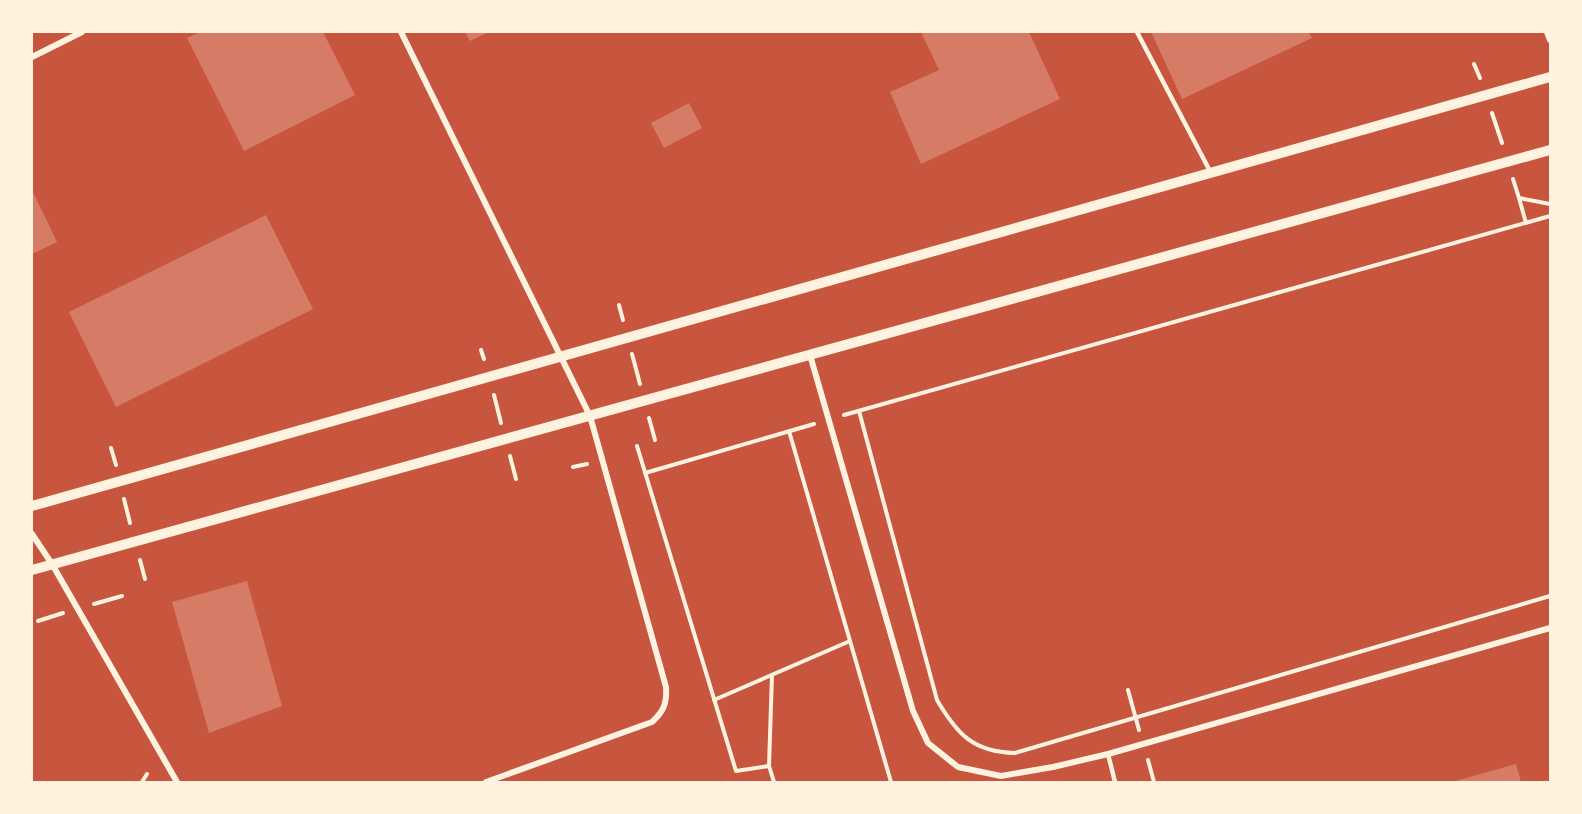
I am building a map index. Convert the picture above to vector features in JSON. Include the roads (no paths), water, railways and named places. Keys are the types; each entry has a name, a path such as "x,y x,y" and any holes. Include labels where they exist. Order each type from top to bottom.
{"street":[{"path":"32,57 82,32"},
{"path":"401,32 590,416 666,687 667,702 652,722 486,783"},
{"path":"1547,32 1551,40"},
{"path":"32,506 1551,77"},
{"path":"32,570 1551,150"},
{"path":"810,356 913,711 928,743 958,767 1002,776 1053,767 1108,754 1551,628"},
{"path":"32,534 52,564 177,783"}],"lane":[{"path":"1137,32 1211,173"},
{"path":"1108,754 1115,783"}]}
